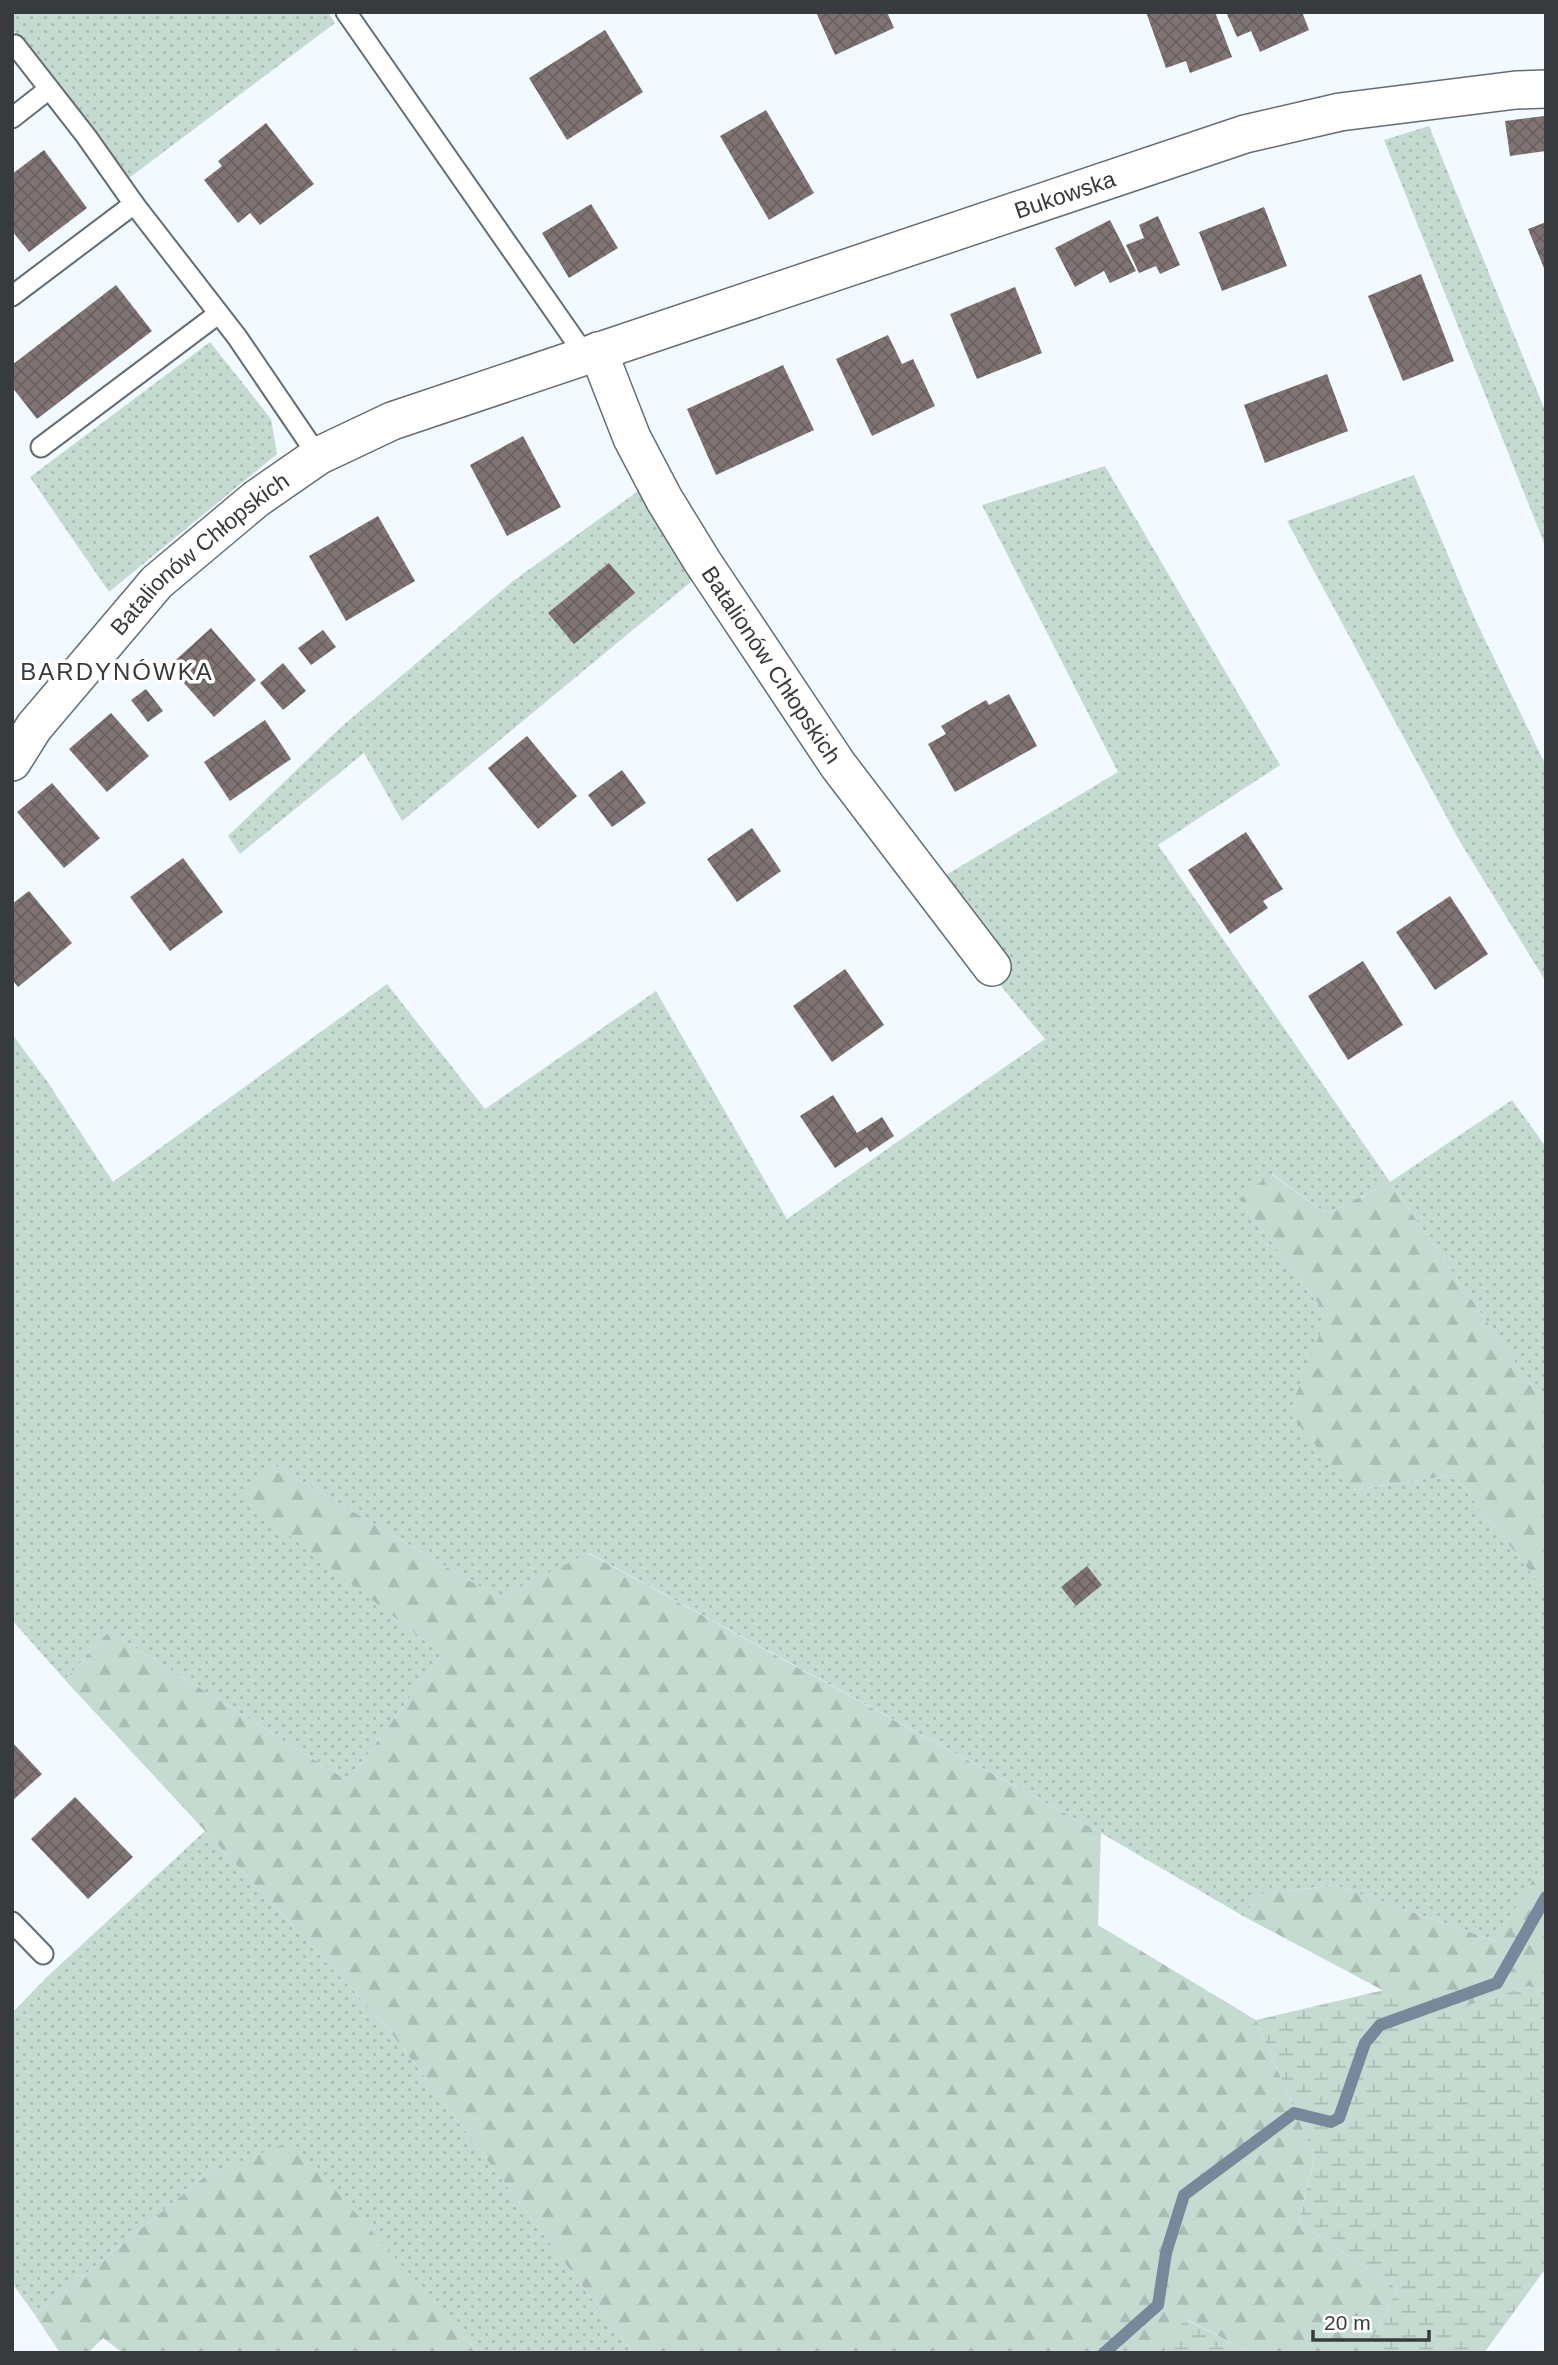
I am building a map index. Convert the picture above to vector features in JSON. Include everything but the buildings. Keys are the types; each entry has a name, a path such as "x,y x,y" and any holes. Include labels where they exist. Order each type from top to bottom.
{"street":[{"name":"Bukowska","path":"592,353 1245,134 1340,112 1516,90 1546,89"},
{"name":"Batalionów Chłopskich","path":"12,762 34,727 157,582 256,499 318,456 392,421 592,353 664,499 702,561 838,765 992,967"}],"lane":[{"name":"Batalionów Chłopskich","path":"346,12 592,353"},
{"path":"15,45 237,337 318,456"},
{"path":"12,118 49,89"},
{"path":"12,296 134,204"},
{"path":"41,447 218,314"},
{"path":"12,1922 43,1954"}],"green space":[{"path":"12,12 328,12 335,23 129,178 12,29"},
{"path":"1429,126 1546,413 1546,548 1384,140"},
{"path":"210,342 271,419 277,454 109,592 30,477"},
{"path":"1105,466 1280,765 1158,845 1390,1182 1327,1214 1272,1174 1239,1199 1327,1315 1352,1490 1453,1475 1546,1591 1546,1871 1538,1873 1495,1941 1335,1885 1261,1894 1243,1916 1101,1833 589,1553 499,1598 274,1465 238,1495 442,1654 348,1781 109,1631 65,1680 12,1620 12,1034 47,1081 113,1182 387,984 485,1109 656,991 787,1219 1045,1039 921,890 1118,772 982,505"},
{"path":"1414,475 1475,619 1546,766 1546,982 1459,840 1287,521"},
{"path":"652,481 703,572 402,821 364,753 240,854 228,836 340,728 513,581"},
{"path":"1512,1100 1546,1147 1546,1407 1390,1182"},
{"path":"1271,1174 1327,1214 1390,1182 1546,1407 1546,1591 1453,1475 1352,1490 1289,1413 1327,1315 1239,1199"},
{"path":"274,1465 499,1598 588,1553 1101,1833 1098,1925 1256,2020 1315,2157 1298,2222 1397,2289 1366,2353 1251,2353 1186,2319 1163,2353 633,2353 386,2026 65,1680 109,1631 348,1781 442,1654 237,1495"},
{"path":"205,1831 386,2026 633,2353 479,2353 292,2142 208,2174 35,2315 12,2283 12,2013 48,1976"},
{"path":"1546,1871 1546,1993 1529,1986 1433,2017 1243,1916 1261,1894 1335,1885 1495,1941 1538,1872"},
{"path":"1529,1986 1546,1993 1546,2268 1484,2353 1366,2353 1397,2289 1298,2222 1315,2157 1256,2020 1384,1990 1433,2016"},
{"path":"292,2141 479,2353 123,2353 103,2338 88,2353 60,2353 35,2315 208,2174"},
{"path":"1185,2319 1251,2353 1163,2353"}],"waterway":[{"path":"1104,2353 1158,2305 1166,2253 1184,2195 1294,2113 1331,2122 1339,2118 1365,2043 1380,2025 1497,1983 1546,1897"}],"district":[{"name":"BARDYNÓWKA","path":"117,672"}]}
